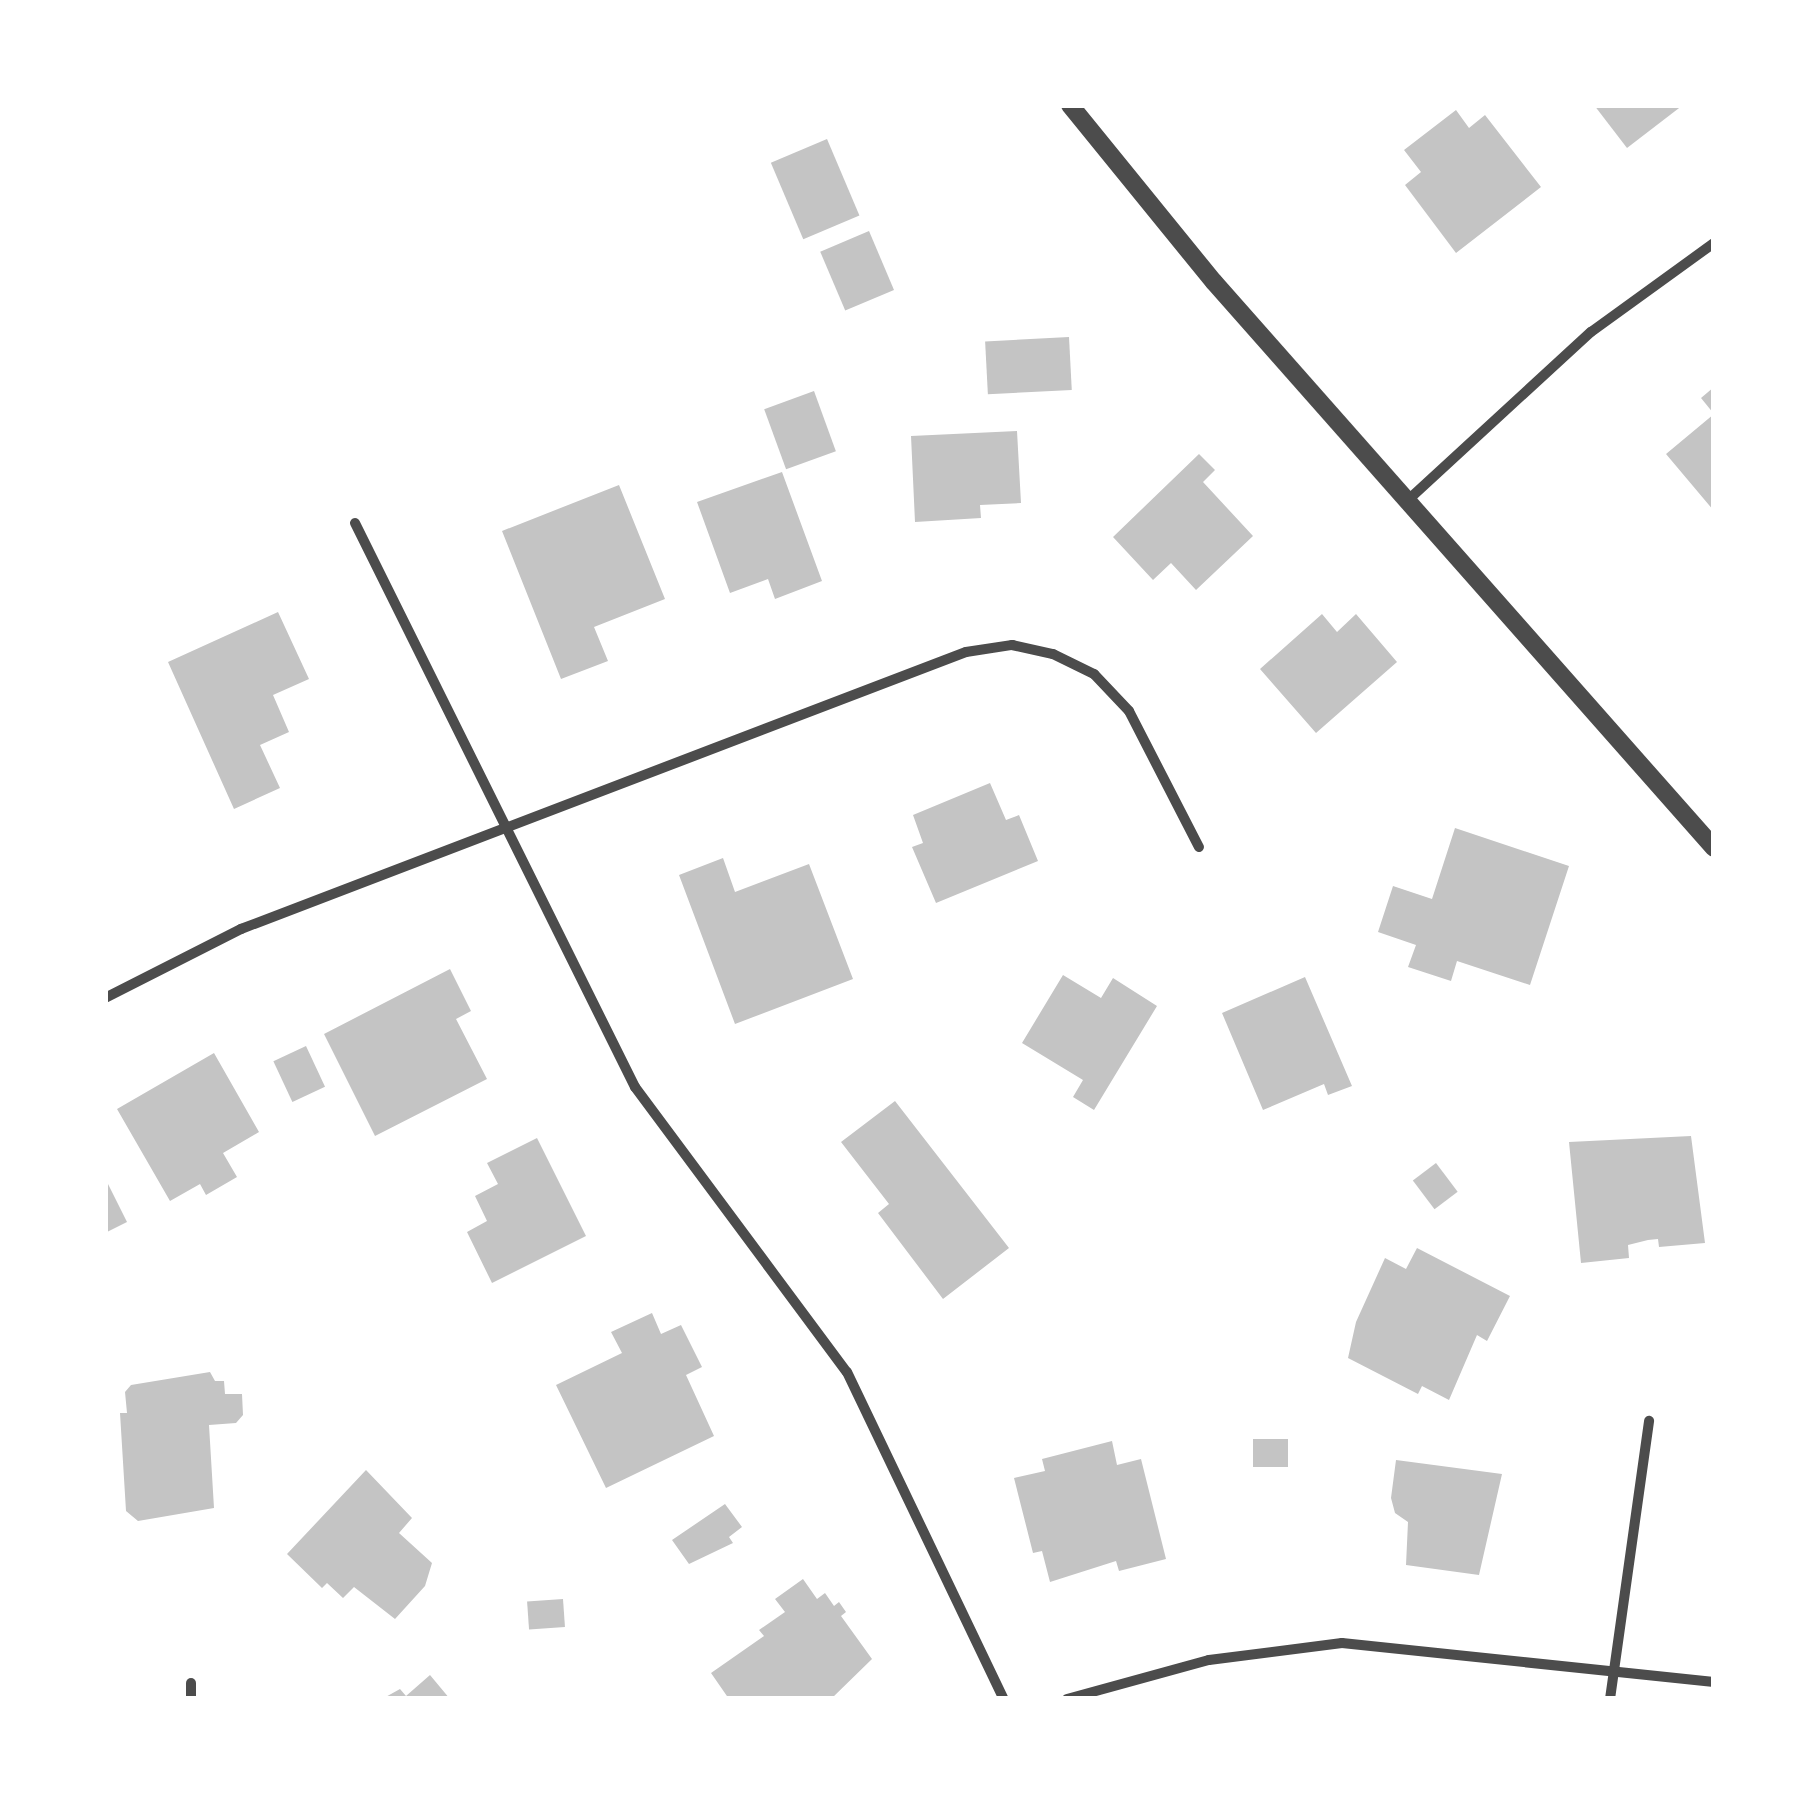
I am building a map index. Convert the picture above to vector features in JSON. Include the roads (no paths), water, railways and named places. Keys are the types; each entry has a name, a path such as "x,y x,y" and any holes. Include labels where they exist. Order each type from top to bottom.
{"street":[{"path":"1070,105 1214,282 1714,848"},
{"path":"1408,501 1591,332 1714,242"},
{"path":"355,524 634,1086 847,1372 1004,1699"},
{"path":"105,998 241,929 503,824 914,668 1012,645 1053,654 1094,674 1129,711 1199,847"},
{"path":"1610,1699 1649,1422"},
{"path":"1067,1699 1209,1660 1342,1643 1613,1668 1714,1682"},
{"path":"191,1683 191,1699"}]}
